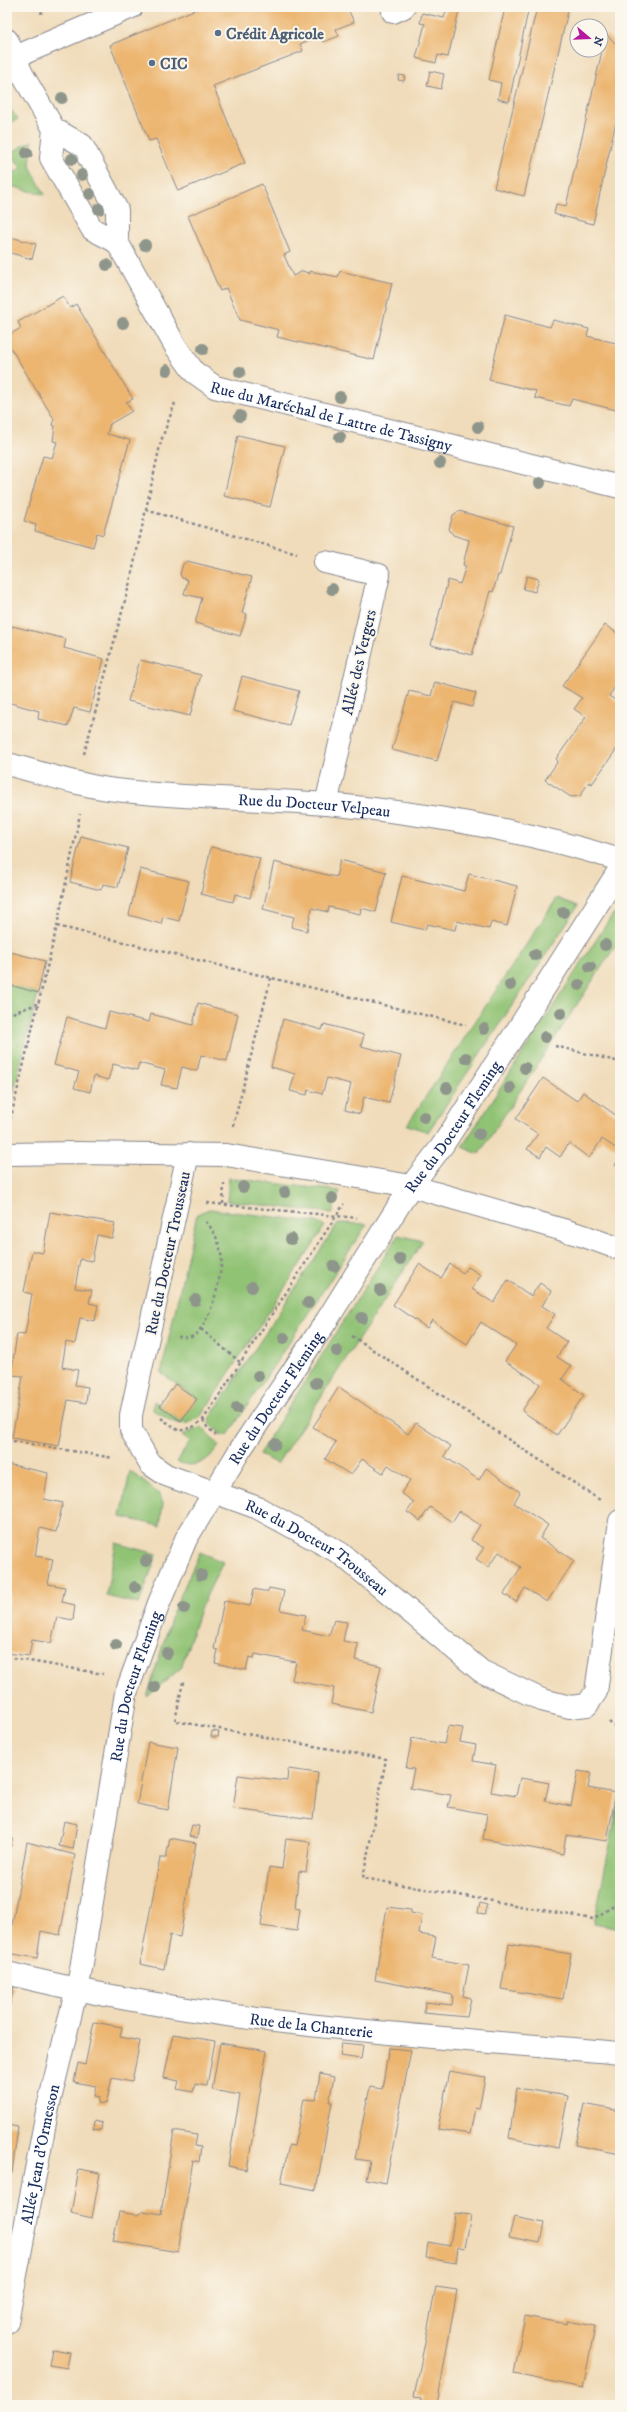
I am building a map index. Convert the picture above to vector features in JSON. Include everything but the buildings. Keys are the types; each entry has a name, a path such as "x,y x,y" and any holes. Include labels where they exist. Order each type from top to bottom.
{"street":[{"path":"117,242 92,228 55,164 52,158 54,129 22,74 11,49 132,7"},
{"name":"Rue du Maréchal de Lattre de Tassigny","path":"54,129 82,145 117,210 117,242 176,347 194,372 215,387 620,487"},
{"name":"Allée des Vergers","path":"324,562 378,575 326,804"},
{"name":"Rue du Docteur Velpeau","path":"7,764 115,790 169,796 326,804 459,821 579,847 620,860"},
{"name":"Rue du Docteur Fleming","path":"77,1988 126,1693 132,1680 159,1602 186,1539 240,1450 327,1320 411,1186 450,1133 600,904 620,869"},
{"path":"7,1154 77,1153 226,1155 411,1186 584,1236 620,1249"},
{"name":"Rue du Docteur Trousseau","path":"188,1154 131,1415 131,1430 150,1464 166,1475 216,1491 258,1508 340,1553 481,1671 542,1700 570,1707 587,1705 596,1692 620,1521"},
{"name":"Rue de la Chanterie","path":"7,1973 183,2008 248,2018 620,2053"},
{"name":"Allée Jean d'Ormesson","path":"7,2322 47,2112 77,1988"}],"path":[{"path":"8,1129 57,926 81,783 130,582 161,441 174,403"},
{"path":"146,510 324,562"},
{"path":"57,926 466,1025"},
{"path":"223,1204 226,1155 271,978"},
{"path":"7,1015 37,1004"},
{"path":"555,1046 620,1062"},
{"path":"156,1415 179,1431 193,1427 204,1420 337,1217 347,1199"},
{"path":"204,1202 363,1219"},
{"path":"175,1337 191,1337 201,1329 216,1292 222,1266 218,1241 210,1226 200,1217"},
{"path":"327,1320 603,1502"},
{"path":"201,1329 241,1363"},
{"path":"204,1420 206,1427 218,1436"},
{"path":"7,1440 150,1464"},
{"path":"7,1657 132,1680"},
{"path":"183,1682 175,1721 386,1759 363,1878 593,1919 620,1902"}],"green space":[{"path":"7,105 18,119 7,125"},
{"path":"32,141 30,166 45,195 7,185 7,169 12,174 22,168 10,153"},
{"path":"557,898 578,906 428,1132 407,1125"},
{"path":"613,914 620,916 620,939 479,1154 462,1147"},
{"path":"7,983 38,993 7,1118"},
{"path":"229,1178 340,1191 332,1213 227,1201"},
{"path":"209,1209 316,1222 325,1226 201,1416 182,1424 171,1421 153,1410 154,1401 181,1421 197,1399 161,1373 197,1214"},
{"path":"338,1223 367,1224 228,1435 222,1435 209,1424 211,1416"},
{"path":"398,1235 423,1241 277,1464 259,1454"},
{"path":"202,1427 219,1446 215,1452 201,1463 190,1465 177,1462 190,1441 182,1435"},
{"path":"130,1471 158,1493 163,1503 160,1526 121,1517"},
{"path":"116,1543 157,1554 139,1604 106,1596"},
{"path":"200,1552 223,1562 200,1609 181,1668 147,1697 173,1612"},
{"path":"620,1795 620,1928 594,1923"}],"place":[{"name":"Crédit Agricole","path":"218,33"},
{"name":"CIC","path":"152,63"}]}
